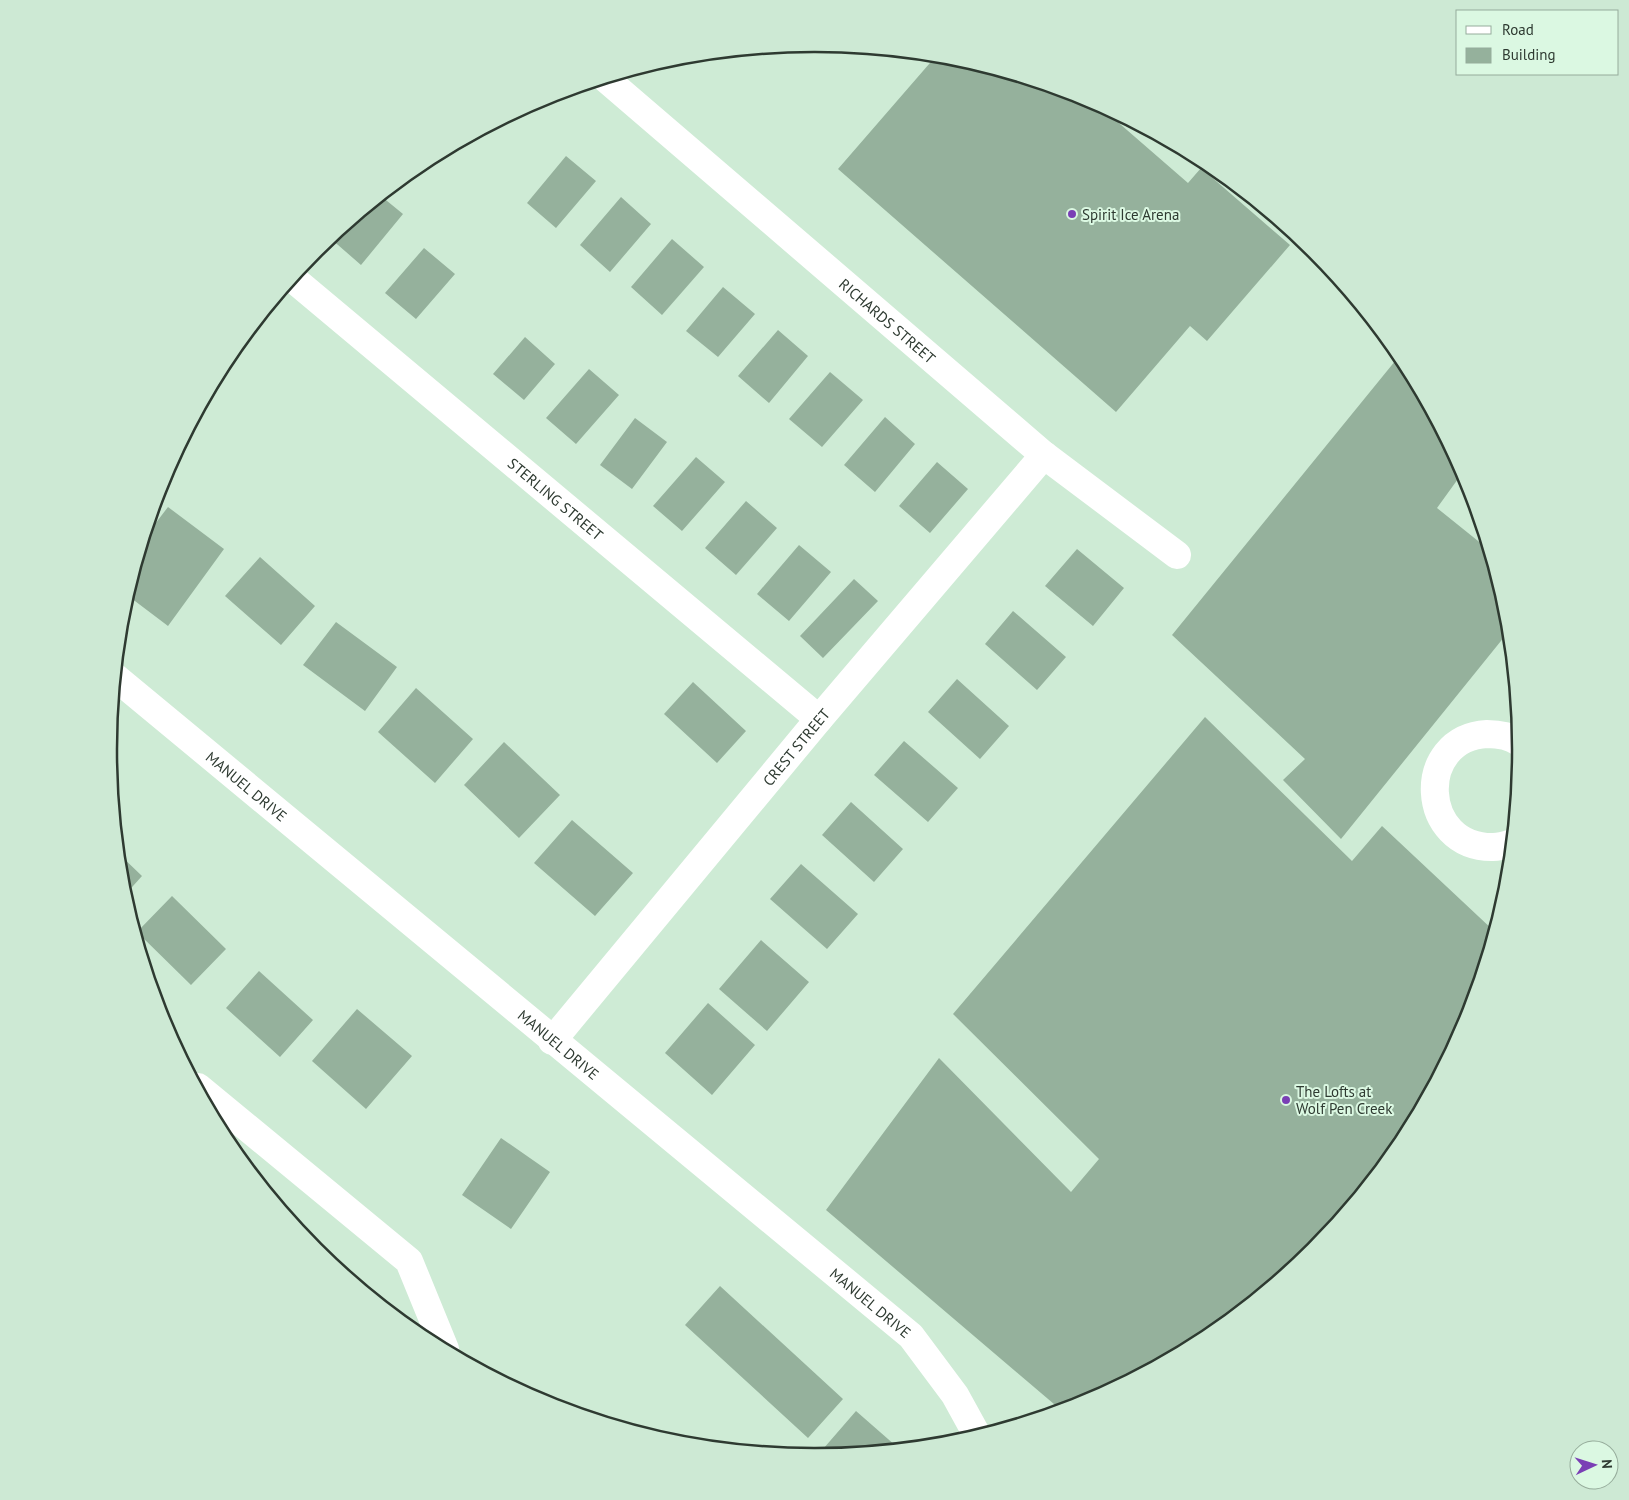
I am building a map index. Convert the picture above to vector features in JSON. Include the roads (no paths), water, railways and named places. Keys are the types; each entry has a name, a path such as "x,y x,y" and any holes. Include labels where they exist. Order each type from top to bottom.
{"street":[{"name":"RICHARDS STREET","path":"611,83 1044,454 1177,555"},
{"name":"STERLING STREET","path":"297,282 819,719"},
{"name":"CREST STREET","path":"552,1041 819,719 1044,454"},
{"name":"MANUEL DRIVE","path":"120,682 552,1041 911,1336 955,1395 974,1429"},
{"path":"1505,845 1494,848 1475,845 1458,837 1445,824 1436,808 1434,789 1437,770 1446,754 1461,742 1478,735 1497,734 1512,738"},
{"path":"208,1095 409,1261 441,1338"}],"place":[{"name":"Spirit Ice Arena","path":"1072,214"},
{"name":"The Lofts at Wolf Pen Creek","path":"1286,1100"}]}
